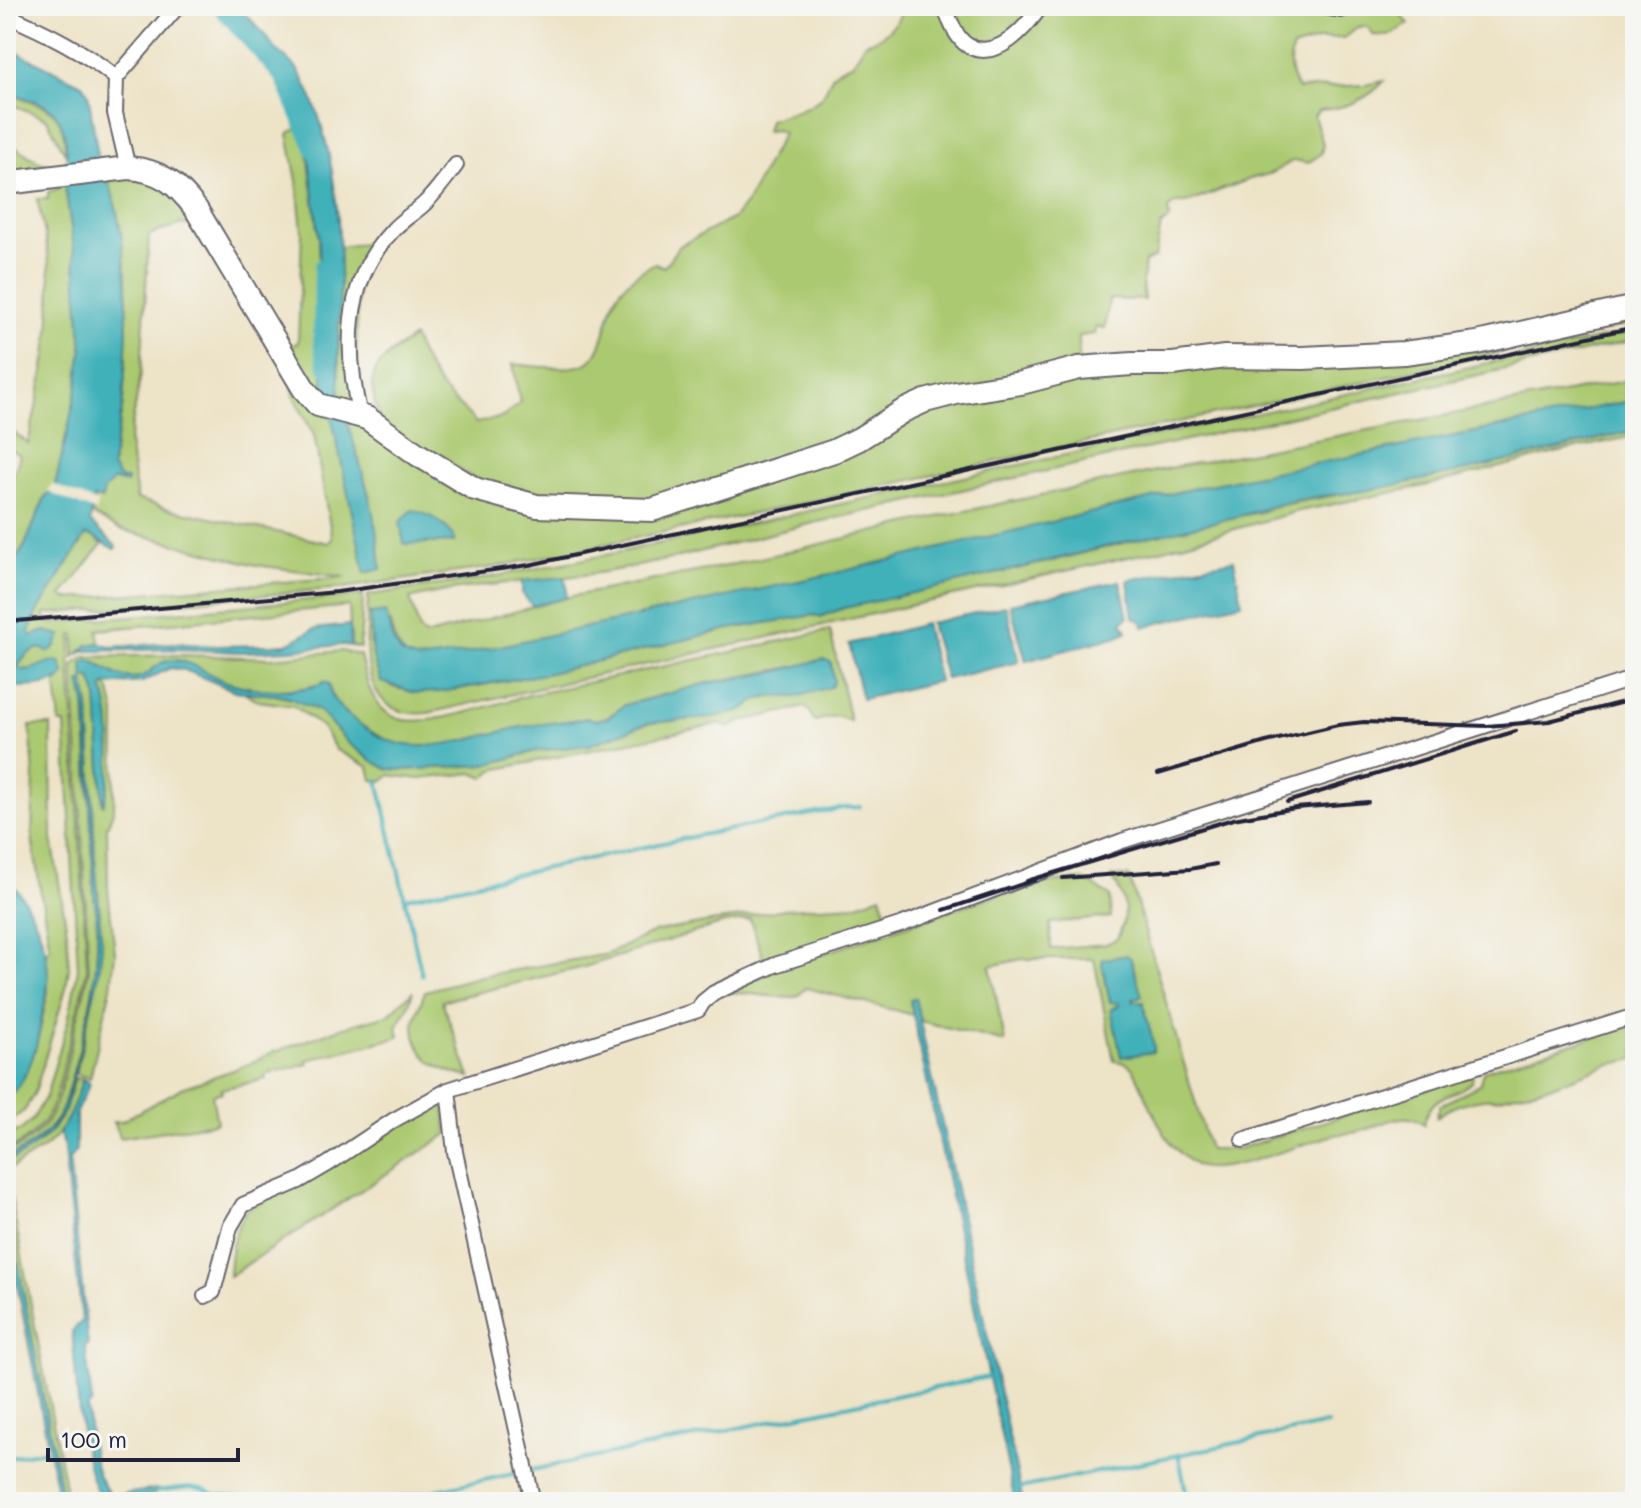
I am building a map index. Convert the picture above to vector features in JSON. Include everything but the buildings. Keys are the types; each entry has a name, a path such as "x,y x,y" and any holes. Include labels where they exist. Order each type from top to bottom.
{"main road":[{"path":"6,183 119,170 146,169 163,175 185,194 304,389 318,405 367,418 475,489 494,496 559,508 652,510 834,451 925,401 1021,383 1079,368 1173,364 1225,357 1341,357 1429,350 1477,343 1635,307"}],"street":[{"path":"119,170 116,78 178,6"},
{"path":"944,6 959,37 968,46 983,48 1014,37 1030,23 1041,6"},
{"path":"1317,6 1340,10 1357,6"},
{"path":"6,15 86,54 116,78"},
{"path":"343,411 350,364 351,316 365,274 377,250 393,229 425,203 456,165"},
{"path":"205,1296 213,1292 230,1227 243,1205 318,1170 394,1120 448,1090 698,1010 714,993 775,965 903,924 1122,841 1635,678"},
{"path":"1243,1140 1635,1016"},
{"path":"448,1090 455,1152 466,1207 533,1502"}],"green space":[{"path":"904,6 942,6 958,37 994,48 1043,6 1308,6 1340,12 1362,6 1398,6 1396,9 1409,24 1388,36 1373,35 1367,26 1358,27 1344,38 1320,39 1293,48 1290,69 1298,89 1384,81 1354,102 1319,110 1314,116 1323,144 1321,154 1308,163 1294,160 1272,173 1187,203 1175,203 1168,209 1169,219 1161,225 1155,257 1145,262 1142,282 1144,300 1109,299 1105,328 1096,327 1094,334 1079,336 1079,363 1041,370 675,500 503,495 381,424 373,392 375,372 388,356 413,337 438,383 476,423 503,417 520,403 513,364 563,367 587,363 597,351 614,301 626,283 655,263 664,267 679,246 734,218 748,200 783,133 766,131 769,120 800,110 818,100 833,75 852,64 865,43 889,30"},
{"path":"950,6 1038,6 1014,30 991,41 970,35"},
{"path":"6,91 50,110 56,116 61,125 66,155 47,119 6,102"},
{"path":"304,125 319,237 319,308 325,401 286,347 298,343 302,231 288,134"},
{"path":"6,141 39,162 67,169 54,173 33,165 27,171 6,178"},
{"path":"107,175 164,180 203,229 182,224 149,235 141,373 129,442 137,499 173,510 329,543 332,538 314,435 295,399 290,378 331,414 365,573 371,501 346,417 436,473 629,516 916,413 1058,378 1279,363 1635,312 1635,323 791,506 494,567 342,588 45,614 45,622 52,623 363,595 360,648 351,646 349,606 98,630 100,643 88,645 74,657 75,635 72,635 70,664 87,969 50,1112 33,1133 6,1151 6,1135 21,1130 33,1119 46,1096 69,1017 78,969 65,724 60,724 56,683 65,675 60,662 55,661 29,669 17,668 27,654 60,636 45,631 30,636 29,631 44,599 86,535 95,537 102,544 62,596 67,599 346,577 256,565 119,529 92,515 94,498 114,480 126,482 112,468 123,401 127,315 120,231"},
{"path":"64,180 74,248 82,349 77,388 55,486 52,493 45,497 25,545 6,576 6,484 16,469 20,455 6,447 6,427 28,443 42,380 50,322 49,263 37,199 48,199 48,192 58,189"},
{"path":"376,242 358,278 355,411 342,408 339,389 339,247"},
{"path":"1635,331 1635,340 818,522 653,563 598,573 456,589 410,599 420,631 425,636 573,596 726,566 937,517 1175,467 1635,379 1635,400 1199,487 835,574 440,658 417,660 408,657 394,639 390,622 370,615 371,645 392,687 416,693 459,689 550,673 729,629 814,615 820,617 844,608 1215,520 1262,512 1271,507 1435,477 1635,430 1635,436 1424,486 1299,511 1164,549 428,713 404,712 388,705 377,692 370,675 367,656 368,595 481,579 611,554"},
{"path":"830,630 850,721 836,716 814,721 805,707 742,721 730,727 719,724 493,770 484,778 473,773 420,779 389,775 384,781 372,780 369,767 336,750 322,727 294,706 259,701 244,692 300,701 324,714 347,742 371,760 402,770 485,765 536,751 589,745 648,723 738,712 759,699 795,697 831,686 802,665 708,683 625,705 608,717 597,720 588,718 529,726 449,744 420,746 391,741 364,727 337,704 329,684 325,682 289,690 263,690 227,682 189,663 175,660 164,662 141,677 133,678 118,675 91,660 83,663 97,695 103,803 110,745 109,716 101,688 105,685 110,690 115,713 114,809 107,827 108,889 115,954 111,987 90,1078 76,1074 100,967 89,705 84,682 97,922 95,977 78,1057 62,1110 52,1126 38,1139 6,1158 6,1153 35,1135 52,1113 89,969 73,665 85,657 180,655 272,658 341,651 360,655 371,693 382,709 399,719 412,721 446,717 531,695"},
{"path":"51,725 52,839 67,932 69,968 35,1092 25,1110 6,1124 6,1101 28,1069 48,991 45,953 50,949 32,838 34,774 30,726"},
{"path":"1129,876 1209,1149 1238,1149 1473,1074 1472,1082 1437,1101 1424,1124 1401,1118 1241,1164 1207,1168 1195,1165 1173,1146 1133,1069 1126,1063 1114,1061 1094,959 1022,959 990,966 1005,1042 920,1021 915,998 910,1000 913,1015 806,988 798,996 790,998 728,992 777,969 1029,884 1085,880 1110,896 1111,917 1050,923 1051,949 1106,944 1117,939 1123,922 1125,907 1112,877","holes":["1103,959 1142,996 1119,1006 1102,964"]},
{"path":"881,895 890,924 764,961 750,919 721,924 584,967 442,1001 470,1077 450,1072 433,1063 425,1056 416,1039 414,1023 425,991 481,976 608,954 654,932 785,909 855,905"},
{"path":"413,991 397,1026 399,1037 307,1060 308,1064 265,1074 266,1079 221,1089 222,1092 212,1095 217,1123 120,1138 113,1122 122,1121 182,1088 274,1052 388,1015"},
{"path":"1635,1024 1635,1059 1607,1065 1554,1085 1463,1103 1436,1118 1440,1106 1480,1084 1483,1071"},
{"path":"75,1078 83,1079 71,1112 57,1136 9,1170 7,1177 68,1502 63,1502 6,1200 6,1163 32,1148 52,1129 66,1106"},
{"path":"442,1097 448,1134 229,1276 233,1242 246,1211"}],"water":[{"path":"218,6 243,14 296,67 319,116 332,173 339,231 338,362 342,407 325,401 319,237 307,141 299,105 272,62 255,48"},
{"path":"6,47 82,84 88,93 100,168 66,173 65,137 54,112 43,104 6,91"},
{"path":"107,175 124,259 127,315 123,401 112,467 120,479 127,479 126,483 114,480 104,490 102,499 94,498 90,522 116,546 115,549 86,535 36,614 29,631 31,636 45,631 61,635 49,652 39,648 27,654 17,668 29,669 55,661 60,662 65,675 44,685 6,687 6,576 25,545 45,497 52,493 55,486 77,388 82,349 74,248 64,180"},
{"path":"1635,400 1635,430 1413,482 1287,502 1218,522 844,608 820,617 814,615 729,629 550,673 441,692 416,693 381,682 373,658 370,614 386,612 393,641 402,654 418,660 468,653 835,573 1199,487"},
{"path":"331,414 346,417 373,511 381,569 365,573"},
{"path":"412,510 438,521 449,530 455,542 404,544 400,522"},
{"path":"1234,560 1242,603 1143,627 1142,622 1133,617 1128,580"},
{"path":"564,577 566,598 532,606 522,593 522,581"},
{"path":"1120,581 1128,617 1122,622 1127,631 1026,661 1010,604"},
{"path":"1006,606 1019,662 946,679 930,623"},
{"path":"925,624 939,681 862,699 849,644"},
{"path":"350,625 351,646 240,652 178,649 84,651 79,654 88,645 100,643 109,647 176,643 216,646 287,644 314,629"},
{"path":"823,659 831,662 834,681 831,687 795,697 759,699 738,712 708,718 648,723 589,745 536,751 485,765 402,770 387,769 371,760 347,742 319,710 284,696 235,691 185,670 170,668 142,682 105,685 102,688 108,712 110,746 103,806 97,695 91,678 84,679 83,663 91,660 118,675 133,678 141,677 163,662 175,660 189,663 227,682 263,689 290,690 325,682 329,684 337,704 364,727 391,741 419,746 529,726 588,718 597,720 608,717 625,705 708,683 779,671"},
{"path":"80,682 84,682 89,705 102,946 98,979 65,1111 50,1133 6,1163 6,1158 31,1145 45,1133 62,1110 85,1030 95,977 97,922 86,708"},
{"path":"6,877 25,901 39,930 48,977 34,1054 20,1084 6,1101"},
{"path":"1127,955 1142,996 1133,999 1134,1002 1143,1002 1154,1046 1153,1052 1121,1057 1111,1009 1119,1003 1110,1002 1102,964 1103,959"},
{"path":"915,998 1023,1502 1015,1502 910,1000"},
{"path":"83,1079 90,1083 76,1112 76,1150 69,1159 88,1345 85,1345 92,1402 87,1408 95,1467 112,1496 157,1491 156,1494 119,1502 104,1502 89,1469 75,1371 72,1331 82,1321 63,1141 59,1133"},
{"path":"6,1200 63,1502 59,1502 6,1227"}],"pier":[{"path":"52,484 98,503 96,512 48,492"}],"waterway":[{"path":"218,6 282,78 313,151"},
{"path":"321,266 320,343 325,368"},
{"path":"378,780 422,975"},
{"path":"406,898 701,835 860,807"},
{"path":"532,1470 988,1377"},
{"path":"1020,1488 1327,1424"},
{"path":"6,1458 48,1450"},
{"path":"1179,1457 1188,1502"},
{"path":"381,1502 522,1472"},
{"path":"157,1491 189,1487 218,1495 301,1502"}],"railway":[{"path":"6,622 337,592 529,565 1635,327"},
{"path":"1158,774 1266,742 1338,725 1364,722 1487,726 1549,721 1635,699"},
{"path":"1287,802 1516,731"},
{"path":"1027,881 1233,819 1296,808 1368,802"},
{"path":"1063,878 1190,869 1216,864"},
{"path":"944,910 1035,880"}]}
